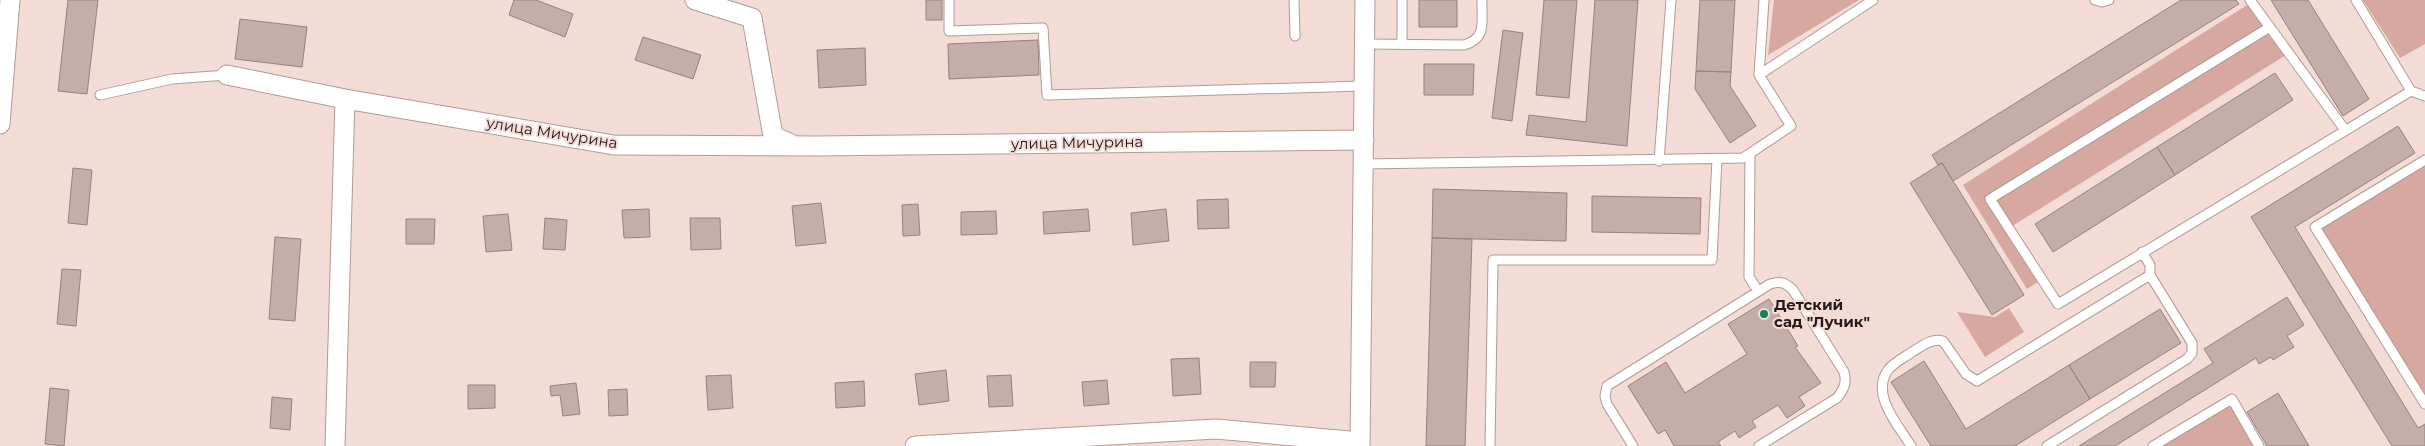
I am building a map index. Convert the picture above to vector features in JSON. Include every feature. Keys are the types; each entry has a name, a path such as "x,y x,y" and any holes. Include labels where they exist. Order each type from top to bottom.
{"street":[{"path":"0,124 10,0"},
{"path":"695,0 752,18 773,136 791,144"},
{"path":"915,446 1216,429 1360,444 1365,0"},
{"name":"улица Мичурина","path":"227,75 345,99 614,145 1364,140"},
{"path":"335,446 345,99"}],"lane":[{"path":"949,0 949,31 1043,28 1047,95 1364,86"},
{"path":"1294,0 1295,36"},
{"path":"1402,0 1402,44"},
{"path":"1365,44 1464,45 1474,42 1479,38 1481,30 1482,0"},
{"path":"1659,161 1671,0"},
{"path":"1363,164 1659,161 1743,158 1791,126 1759,75 1764,0"},
{"path":"1759,75 1873,0"},
{"path":"2095,0 2102,2 2109,0"},
{"path":"2250,0 2345,130"},
{"path":"2356,0 2411,91 2425,96"},
{"path":"2270,27 1990,199 2058,304 2411,91"},
{"path":"100,95 172,79 227,75"},
{"path":"1750,154 1750,277 1758,291"},
{"path":"1490,446 1493,260 1712,260 1717,159"},
{"path":"2425,160 2315,227 2425,404"},
{"path":"2046,446 2187,359 2192,353 2192,343 2150,275 2150,265 2142,252"},
{"path":"1912,446 1888,408 1882,394 1882,382 1888,369 1931,341 1943,341 1970,379 1977,381 2150,275"},
{"path":"1633,446 1607,404 1604,396 1608,386 1758,291 1778,281 1787,284 1793,290 1844,372 1846,380 1844,389 1837,398 1759,446"},
{"path":"2153,446 2232,399 2260,446"}],"shaded area":[{"path":"1774,0 1859,0 1768,55"},
{"path":"2363,0 2425,0 2425,44 2400,58"},
{"path":"2252,2 2289,53 2009,228 2041,280 2027,289 1963,185"},
{"path":"2425,160 2425,404 2315,227"},
{"path":"2009,308 2024,332 1985,357 1957,312 1995,317"},
{"path":"2232,399 2259,446 2153,446"}],"building":[{"path":"68,0 98,0 87,94 58,91"},
{"path":"514,0 536,0 573,14 565,37 509,15"},
{"path":"926,0 942,0 942,20 926,20"},
{"path":"1419,0 1457,0 1457,27 1419,27"},
{"path":"1544,0 1577,0 1569,98 1536,95"},
{"path":"1595,0 1638,0 1627,146 1526,135 1529,115 1586,122"},
{"path":"1700,0 1735,0 1731,72 1696,71"},
{"path":"2181,0 2236,0 2239,4 1953,181 1942,163 1938,165 1932,155"},
{"path":"2271,0 2308,0 2369,99 2343,116"},
{"path":"240,19 307,27 302,67 235,59"},
{"path":"1503,30 1523,33 1512,121 1492,118"},
{"path":"643,37 701,55 693,79 635,60"},
{"path":"1038,40 1039,75 949,79 948,44"},
{"path":"865,48 866,85 819,88 817,50"},
{"path":"1424,64 1474,64 1473,95 1424,95"},
{"path":"1696,71 1731,72 1730,86 1756,126 1730,143 1695,89"},
{"path":"2275,73 2293,100 2175,175 2157,147"},
{"path":"2398,126 2415,153 2295,227 2418,428 2425,424 2425,446 2392,446 2251,217"},
{"path":"2157,147 2175,175 2053,252 2035,224"},
{"path":"1942,163 2024,295 1992,315 1910,183"},
{"path":"73,168 92,170 87,225 68,223"},
{"path":"1433,189 1567,193 1566,241 1432,238"},
{"path":"1592,196 1701,198 1700,234 1592,232"},
{"path":"1228,199 1229,228 1198,229 1197,200"},
{"path":"821,203 826,243 796,246 792,206"},
{"path":"918,204 920,235 903,236 902,205"},
{"path":"649,209 650,237 624,238 622,210"},
{"path":"1088,209 1090,231 1044,234 1043,212"},
{"path":"1166,209 1169,241 1133,245 1131,213"},
{"path":"996,211 997,234 961,235 961,212"},
{"path":"508,214 512,250 486,252 483,216"},
{"path":"545,218 567,220 565,250 543,249"},
{"path":"690,218 720,218 721,249 691,250"},
{"path":"406,219 435,219 434,244 406,244"},
{"path":"275,237 301,239 295,321 269,319"},
{"path":"1432,238 1472,239 1465,446 1426,446"},
{"path":"62,269 81,270 76,326 57,324"},
{"path":"2287,297 2304,325 2287,336 2294,347 2273,360 2271,357 2259,364 2256,358 2115,446 2079,446 2213,363 2204,349"},
{"path":"1769,299 1798,346 1795,347 1821,383 1799,397 1805,406 1787,418 1778,405 1752,421 1756,427 1739,438 1735,431 1718,442 1721,446 1674,446 1665,430 1658,434 1628,386 1666,362 1685,393 1747,354 1728,324"},
{"path":"2160,309 2181,343 2090,399 2069,365"},
{"path":"1199,358 1201,394 1173,396 1171,359"},
{"path":"1924,361 1966,429 2069,365 2090,399 2015,446 1931,446 1891,382"},
{"path":"1250,362 1276,362 1275,387 1250,387"},
{"path":"946,370 949,401 919,405 915,374"},
{"path":"731,375 733,408 708,410 706,376"},
{"path":"1011,375 1013,406 989,407 987,376"},
{"path":"1107,380 1109,404 1084,406 1082,382"},
{"path":"864,381 865,406 836,408 835,383"},
{"path":"576,383 580,414 563,416 560,395 551,396 550,386"},
{"path":"468,385 495,385 495,408 468,409"},
{"path":"50,388 69,390 64,446 45,444"},
{"path":"627,389 628,415 609,416 608,390"},
{"path":"2278,393 2309,446 2267,446 2247,412"},
{"path":"272,397 292,399 290,430 270,428"}],"place":[{"name":"Детский сад \"Лучик\"","path":"1764,314"}]}
